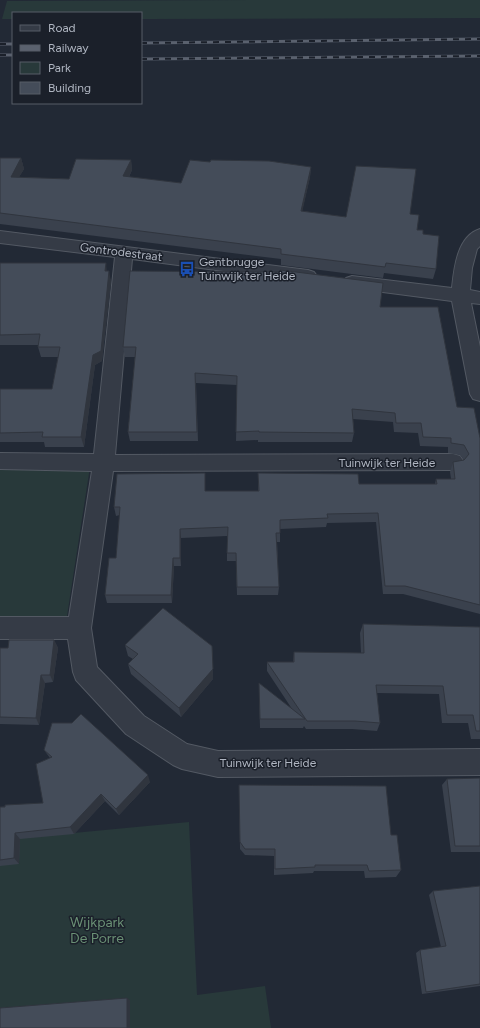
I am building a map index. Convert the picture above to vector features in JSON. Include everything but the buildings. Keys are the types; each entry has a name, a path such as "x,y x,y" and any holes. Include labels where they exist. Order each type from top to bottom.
{"street":[{"path":"480,235 469,248 463,268 460,296 480,394"},
{"name":"Gontrodestraat","path":"0,237 480,298"},
{"name":"Tuinwijk ter Heide","path":"124,252 104,463 79,628 85,672 135,726 182,756 218,764 480,762"},
{"name":"Tuinwijk ter Heide","path":"0,461 104,463 453,462"},
{"path":"0,628 79,628"}],"green space":[{"path":"480,0 480,18 142,19 142,12 12,12 12,19 2,19 7,1"},
{"path":"0,465 90,467 67,616 0,618"},
{"name":"Wijkpark De Porre","path":"189,822 197,995 265,986 271,1028 0,1028 0,840"}],"railway":[{"path":"142,43 480,39"},
{"path":"0,44 12,44"},
{"path":"0,55 12,55"},
{"path":"142,59 480,56"}],"place":[{"name":"Gentbrugge Tuinwijk ter Heide","path":"187,269"}]}
